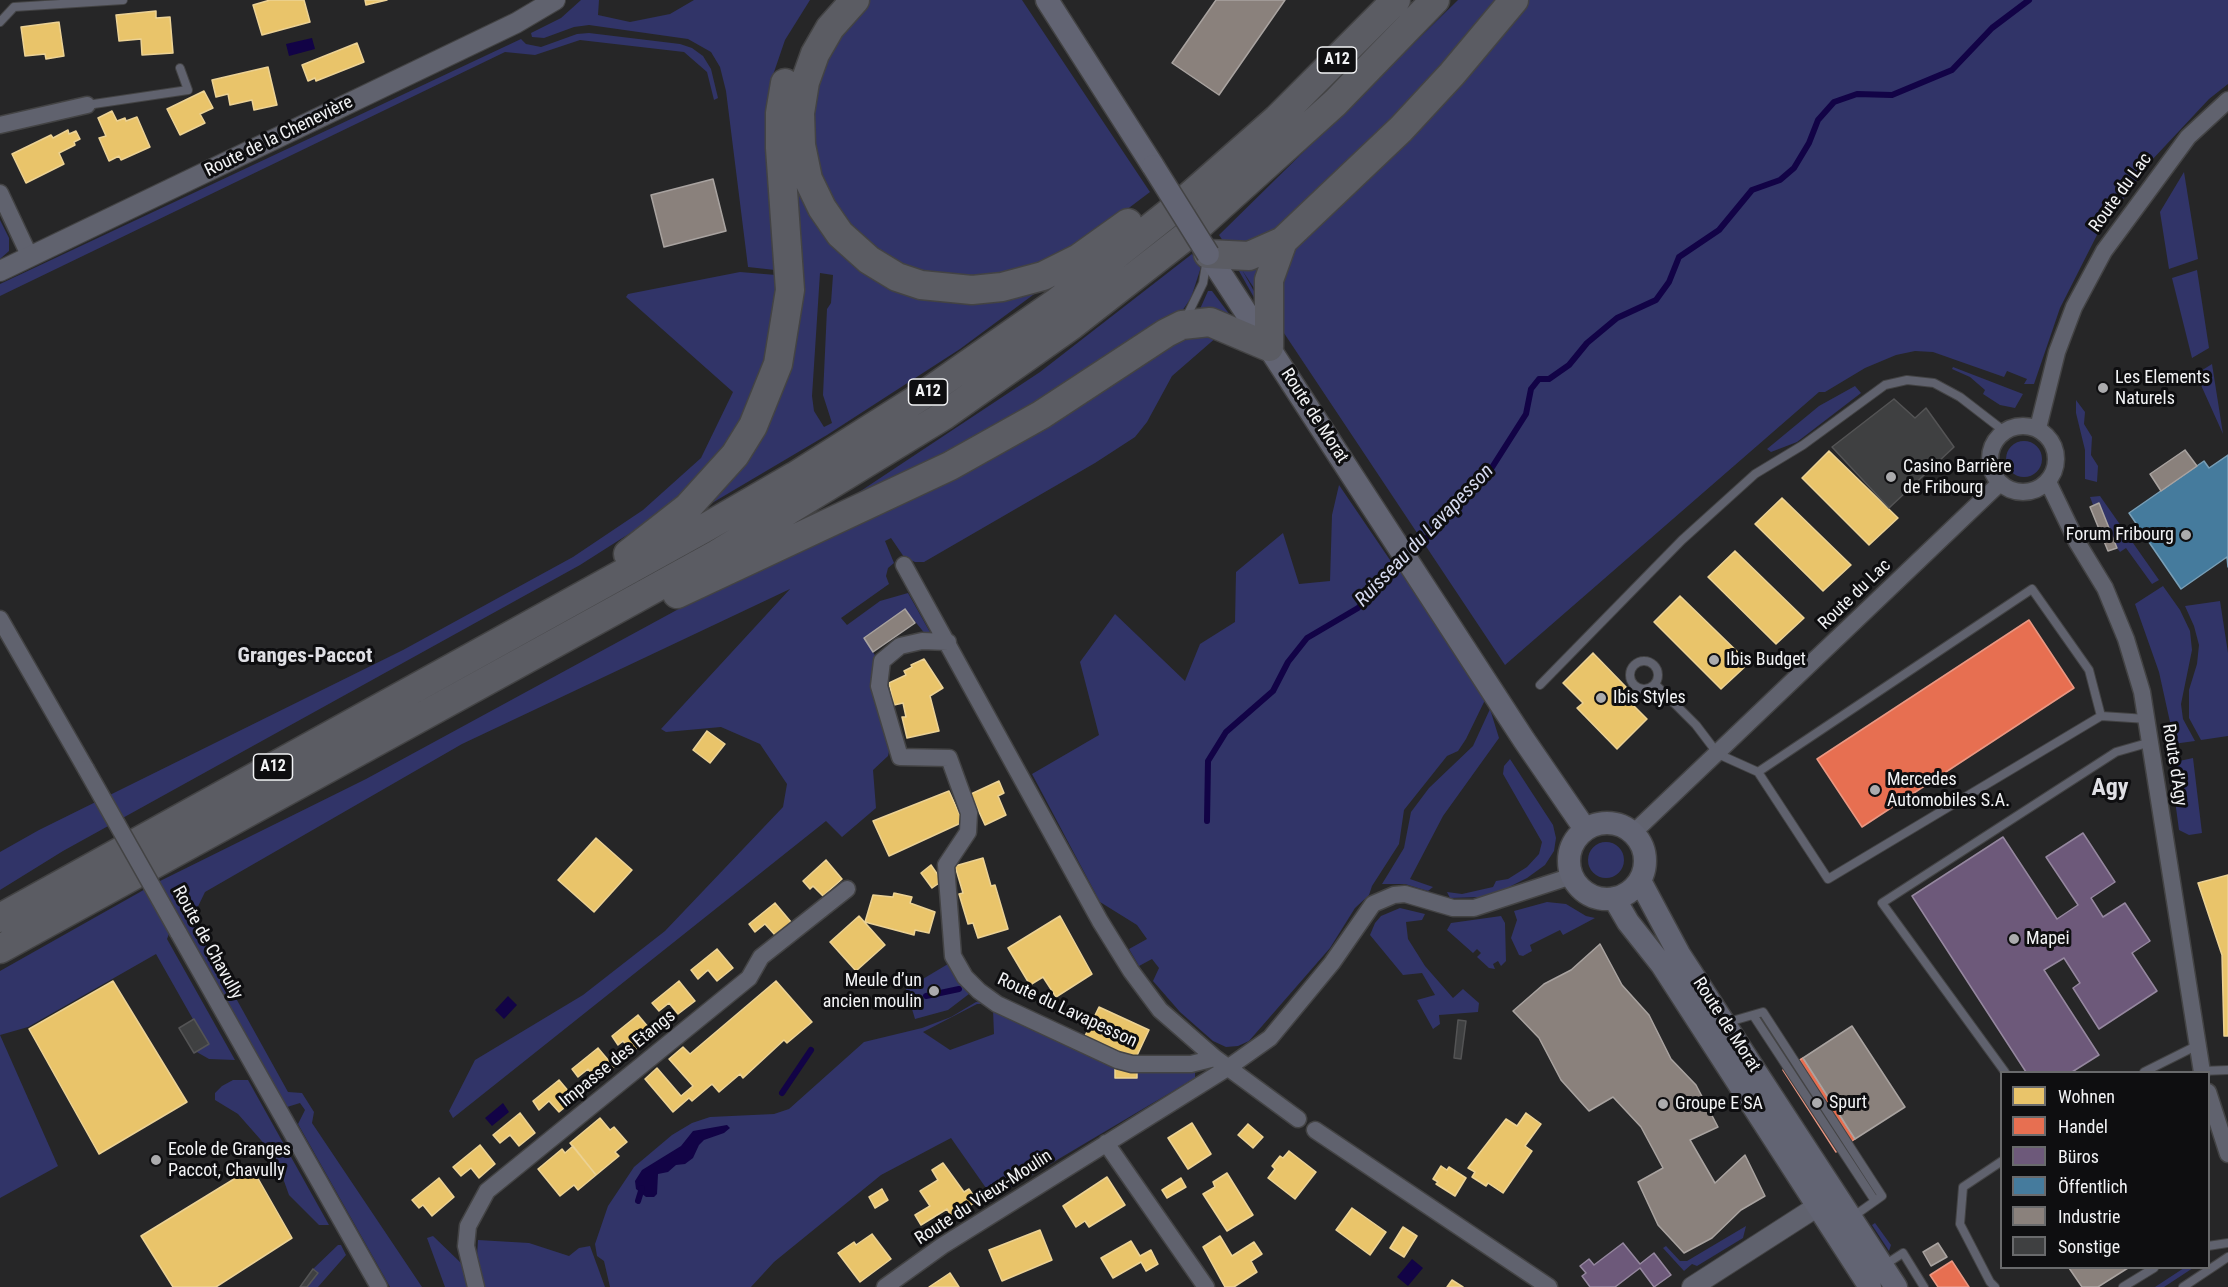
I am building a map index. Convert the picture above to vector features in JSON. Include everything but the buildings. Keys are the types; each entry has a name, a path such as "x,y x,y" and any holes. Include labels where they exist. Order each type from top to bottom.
{"highway":[{"path":"546,616 658,531 712,483 747,435 767,396 784,337 790,290 780,148 782,101 786,78 798,45 829,0"},
{"path":"855,0 830,28 815,54 805,82 800,113 801,145 808,179 822,208 840,234 869,260 897,277 921,285 972,290 1002,287 1044,276 1079,258 1148,208 1217,152 1277,118"},
{"name":"A12","path":"0,918 795,476 971,363 1065,295 1167,215 1277,118 1396,0"},
{"name":"A12","path":"0,949 717,554 854,473 944,416 1038,350 1156,260 1256,176 1335,103 1435,0"},
{"path":"1208,254 1249,256 1283,241 1401,129 1452,74 1514,0"},
{"path":"542,651 725,574 923,480 1041,415 1166,333 1182,325 1210,322 1269,347 1269,280 1283,241"}],"main road":[{"name":"Route de Morat","path":"1047,0 1208,254 1524,740 1585,829"},
{"path":"1610,822 1623,826 1633,833 1643,849 1645,860 1640,881 1634,889 1614,898 1597,897 1586,893 1572,876 1568,864 1575,838 1585,829 1597,823 1610,822"},
{"name":"Route de Morat","path":"1640,881 1679,954 1896,1287"},
{"name":"Route de Morat","path":"1614,898 1628,922 1662,965 1870,1287"}],"street":[{"name":"Route de la Chenevière","path":"0,271 516,23 555,0"},
{"name":"Route du Lac","path":"2038,428 2056,352 2074,307 2104,250 2188,136 2228,100"},
{"path":"0,125 87,105"},
{"path":"0,193 30,257"},
{"path":"2014,426 2038,428 2049,437 2055,448 2057,459 2055,472 2041,488 2023,493 2011,490 2000,483 1990,466 1991,450 2004,431 2014,426"},
{"name":"Route d'Agy","path":"2048,482 2115,612 2134,664 2152,742 2196,1047 2202,1071"},
{"name":"Route du Lac","path":"1633,833 2000,483"},
{"path":"904,565 1100,921 1131,971 1160,1010 1222,1063 1298,1119"},
{"name":"Route de Chavully","path":"2,626 86,769 379,1287"},
{"name":"Route du Lavapesson","path":"948,642 922,641 900,646 882,661 879,686 900,757 949,758 969,813 968,832 946,865 953,956 964,976 997,1004 1117,1060 1132,1064 1222,1063"},
{"name":"Route du Vieux-Moulin","path":"885,1287 942,1246 1106,1143 1222,1063 1270,1038 1332,963 1364,914 1382,899 1405,894 1453,908 1474,908 1572,876"},
{"name":"Impasse des Etangs","path":"476,1287 466,1246 468,1226 487,1191 750,978 761,957 847,889"},
{"path":"2210,1098 2228,1153"},
{"path":"1315,1130 1549,1287"},
{"path":"1106,1143 1206,1287"},
{"path":"1692,1287 1818,1206"}],"lane":[{"path":"0,22 14,8 123,0"},
{"path":"87,105 188,90 180,68"},
{"path":"1182,325 1203,283 1208,254"},
{"path":"1540,685 1682,540 1755,474 1803,445 1884,386 1907,380 1934,382 1960,397 2004,431"},
{"path":"1758,772 2032,589 2089,670 2101,716"},
{"path":"1655,684 1696,725 1718,754 1758,772 1828,879 2101,716 2148,719"},
{"path":"2004,1071 1882,903 2116,752 2152,742"},
{"path":"1725,1023 1753,1016 1875,1201 1851,1218"},
{"path":"2146,1071 2196,1047"},
{"path":"2210,1071 2228,1070"},
{"path":"1995,1287 1990,1282 1960,1224 1963,1187 2000,1162"},
{"path":"2210,1246 2228,1243"},
{"path":"1883,1266 1903,1253 1924,1287"},
{"path":"2183,1287 2228,1257"},
{"path":"2123,1287 2152,1269"}],"shaded area":[{"path":"581,0 599,0 598,15 630,22 670,14 694,0 810,0 785,40 773,75 767,112 767,168 775,270 748,267 726,91 720,67 711,52 688,39 589,25 574,27 544,38 532,37 531,33 561,18"},
{"path":"869,0 1022,0 1150,192 1097,232 1060,254 1036,265 999,275 944,277 903,265 875,250 851,228 834,205 820,174 811,142 816,83 841,32"},
{"path":"1458,0 2228,0 2228,84 2209,99 2151,161 2097,235 2060,308 2034,384 2024,384 2027,379 2007,371 2004,377 1933,352 1915,351 1896,355 1865,368 1825,392 1819,392 1505,665 1242,270 1259,300 1256,301 1239,271 1242,269 1219,235"},
{"path":"589,33 680,44 692,48 703,56 711,69 718,98 714,100 707,72 684,52 580,40 535,55 505,52 0,296 0,284 521,39 526,44 541,47 577,34"},
{"path":"312,38 315,49 289,56 286,44"},
{"path":"791,113 865,266 1037,292 960,349 827,435 707,506 772,398","holes":["820,273 833,275 831,303 827,309 823,395 832,423 824,427 814,411 812,396"]},
{"path":"2184,172 2198,259 2169,269 2160,212"},
{"path":"0,220 9,238 9,251 0,259"},
{"path":"1192,254 1201,267 1191,298 1173,324 1042,408 835,508 1040,372"},
{"path":"2197,270 2209,348 2192,358 2172,278"},
{"path":"740,272 776,275 775,302 766,360 739,423 724,448 679,497 646,523 580,565 63,851 0,890 0,852 39,830 403,650 573,557 643,510 701,458 733,392 626,297 628,294"},
{"path":"1208,291 1212,291 1233,319 1200,309"},
{"path":"1233,323 1172,376 1147,422 1135,437 1095,463 924,562 915,562 904,557 891,538 885,541 894,563 888,568 886,576 889,584 841,618 847,625 880,601 908,593 931,634 926,635 905,609 864,638 878,660 890,747 888,756 873,770 876,808 842,837 826,821 453,1118 449,1111 475,1060 583,995 665,931 783,807 787,784 760,744 721,727 666,732 661,729 790,589 462,744 205,892 192,919 288,1092 302,1093 314,1112 312,1123 422,1287 390,1287 298,1124 305,1110 300,1103 287,1107 184,927 180,926 169,934 167,939 235,1060 209,1059 195,1051 207,1044 156,954 28,1027 0,1035 0,971 156,883 366,779 697,599 939,486 1178,334"},
{"path":"2212,364 2223,434 2196,374"},
{"path":"1953,367 2023,394 2015,408 2000,405 1983,394 1985,390 1970,377 1952,369"},
{"path":"1855,386 1861,393 1797,442 1771,452 1767,449 1819,406"},
{"path":"2076,400 2085,412 2084,424 2092,437 2091,455 2098,466 2097,482 2085,479 2085,450 2076,413"},
{"path":"2024,441 2036,447 2042,459 2036,471 2024,477 2012,471 2006,459 2012,447"},
{"path":"1339,485 1390,560 1394,557 1485,700 1458,751 1447,756 1404,810 1399,844 1372,886 1369,895 1355,908 1330,948 1249,1041 1238,1046 1226,1047 1213,1041 1180,1012 1153,981 1159,968 1152,959 1139,966 1129,949 1147,939 1137,925 1100,902 1032,774 1099,735 1080,662 1115,614 1185,681 1200,644 1235,622 1236,572 1283,533 1299,584 1330,581 1332,515"},
{"path":"2100,496 2159,580 2152,584 2126,548 2120,552 2117,548 2099,503 2093,505 2090,497"},
{"path":"2163,586 2180,610 2190,631 2192,650 2181,704 2183,719 2195,741 2173,744 2167,743 2165,729 2170,722 2159,672 2135,604"},
{"path":"2220,601 2228,653 2228,736 2201,740 2189,718 2189,690 2197,664 2199,645 2185,606"},
{"path":"1490,709 1499,738 1443,816 1410,879 1433,887 1428,891 1405,884 1382,884 1404,848 1411,812 1429,788 1473,746"},
{"path":"2193,758 2202,833 2189,835 2179,830 2170,763"},
{"path":"1510,759 1553,825 1556,838 1554,851 1545,865 1527,878 1499,892 1480,897 1450,898 1447,892 1462,894 1493,887 1496,881 1508,879 1527,867 1539,854 1542,842 1503,774 1504,766"},
{"path":"1606,842 1618,848 1624,860 1618,872 1606,878 1594,872 1588,860 1594,848"},
{"path":"1547,902 1566,904 1586,916 1595,918 1563,935 1560,930 1530,945 1532,951 1523,956 1519,955 1511,938 1517,920 1514,911"},
{"path":"1400,908 1425,914 1422,920 1406,922 1408,939 1425,966 1453,998 1463,989 1479,1003 1478,1012 1439,1015 1440,1024 1433,1029 1417,1000 1435,995 1422,973 1403,975 1370,935 1381,916"},
{"path":"1501,916 1505,923 1506,961 1501,966 1498,961 1493,964 1495,969 1489,968 1477,957 1481,953 1477,949 1473,953 1447,930 1451,923"},
{"path":"948,964 969,994 948,1010 915,1019 906,989"},
{"path":"508,996 517,1005 504,1019 495,1010"},
{"path":"982,1001 1114,1068 1195,1070 1195,1078 993,1198 951,1138 881,1175 774,1262 751,1287 610,1287 604,1261 597,1256 595,1244 608,1206 634,1167 672,1135 692,1123 710,1117 774,1114 789,1109 864,1042 922,1028 951,1017 976,1002","holes":["977,1004 984,1004 993,1010 994,1034 950,1050 923,1032"]},
{"path":"0,1035 58,1166 0,1198"},
{"path":"233,1080 248,1080 329,1225 319,1225 289,1195 275,1156 238,1114 215,1100 215,1093"},
{"path":"503,1103 509,1112 492,1126 485,1118"},
{"path":"727,1125 730,1128 724,1133 704,1140 693,1158 685,1164 676,1165 668,1172 658,1174 657,1194 654,1197 646,1197 636,1189 635,1181 642,1170 681,1146 693,1131"},
{"path":"1875,1223 1891,1245 1889,1251 1872,1225"},
{"path":"1746,1226 1743,1238 1697,1266 1692,1264 1684,1271 1663,1248 1666,1246 1680,1261 1687,1261"},
{"path":"433,1236 461,1263 470,1287 445,1287 427,1238"},
{"path":"478,1240 529,1243 569,1256 579,1248 590,1246 605,1287 485,1287 477,1256"},
{"path":"338,1245 341,1245 346,1255 318,1287 307,1287 318,1273 313,1269"},
{"path":"1412,1259 1423,1268 1408,1286 1397,1277"},
{"path":"2182,1269 2191,1269 2164,1287 2155,1287"}],"waterway":[{"name":"Ruisseau du Lavapesson","path":"1207,821 1208,761 1226,732 1273,691 1288,662 1307,638 1358,608 1375,591 1382,576 1430,535 1491,469 1526,414 1531,389 1539,379 1549,379 1569,365 1587,343 1617,318 1656,300 1669,282 1679,257 1719,230 1752,190 1780,180 1794,168 1809,143 1818,120 1834,102 1857,94 1892,95 1952,70 1992,28 2029,0"},
{"name":"Ruisseau du Lavapesson","path":"926,996 959,989"},
{"name":"Ruisseau du Lavapesson","path":"782,1093 811,1050"},
{"name":"Ruisseau du Lavapesson","path":"638,1201 642,1188"}],"place":[{"name":"Les Elements Naturels","path":"2103,388"},
{"name":"Casino Barrière de Fribourg","path":"1891,477"},
{"name":"Forum Fribourg","path":"2186,535"},
{"name":"Ibis Budget","path":"1714,660"},
{"name":"Ibis Styles","path":"1601,698"},
{"name":"Mercedes Automobiles S.A.","path":"1875,790"},
{"name":"Mapei","path":"2014,939"},
{"name":"Meule d’un ancien moulin","path":"934,991"},
{"name":"Spurt","path":"1817,1103"},
{"name":"Groupe E SA","path":"1663,1104"},
{"name":"Ecole de Granges Paccot, Chavully","path":"156,1160"}],"district":[{"name":"Granges-Paccot","path":"305,657"},
{"name":"Agy","path":"2110,789"}]}
